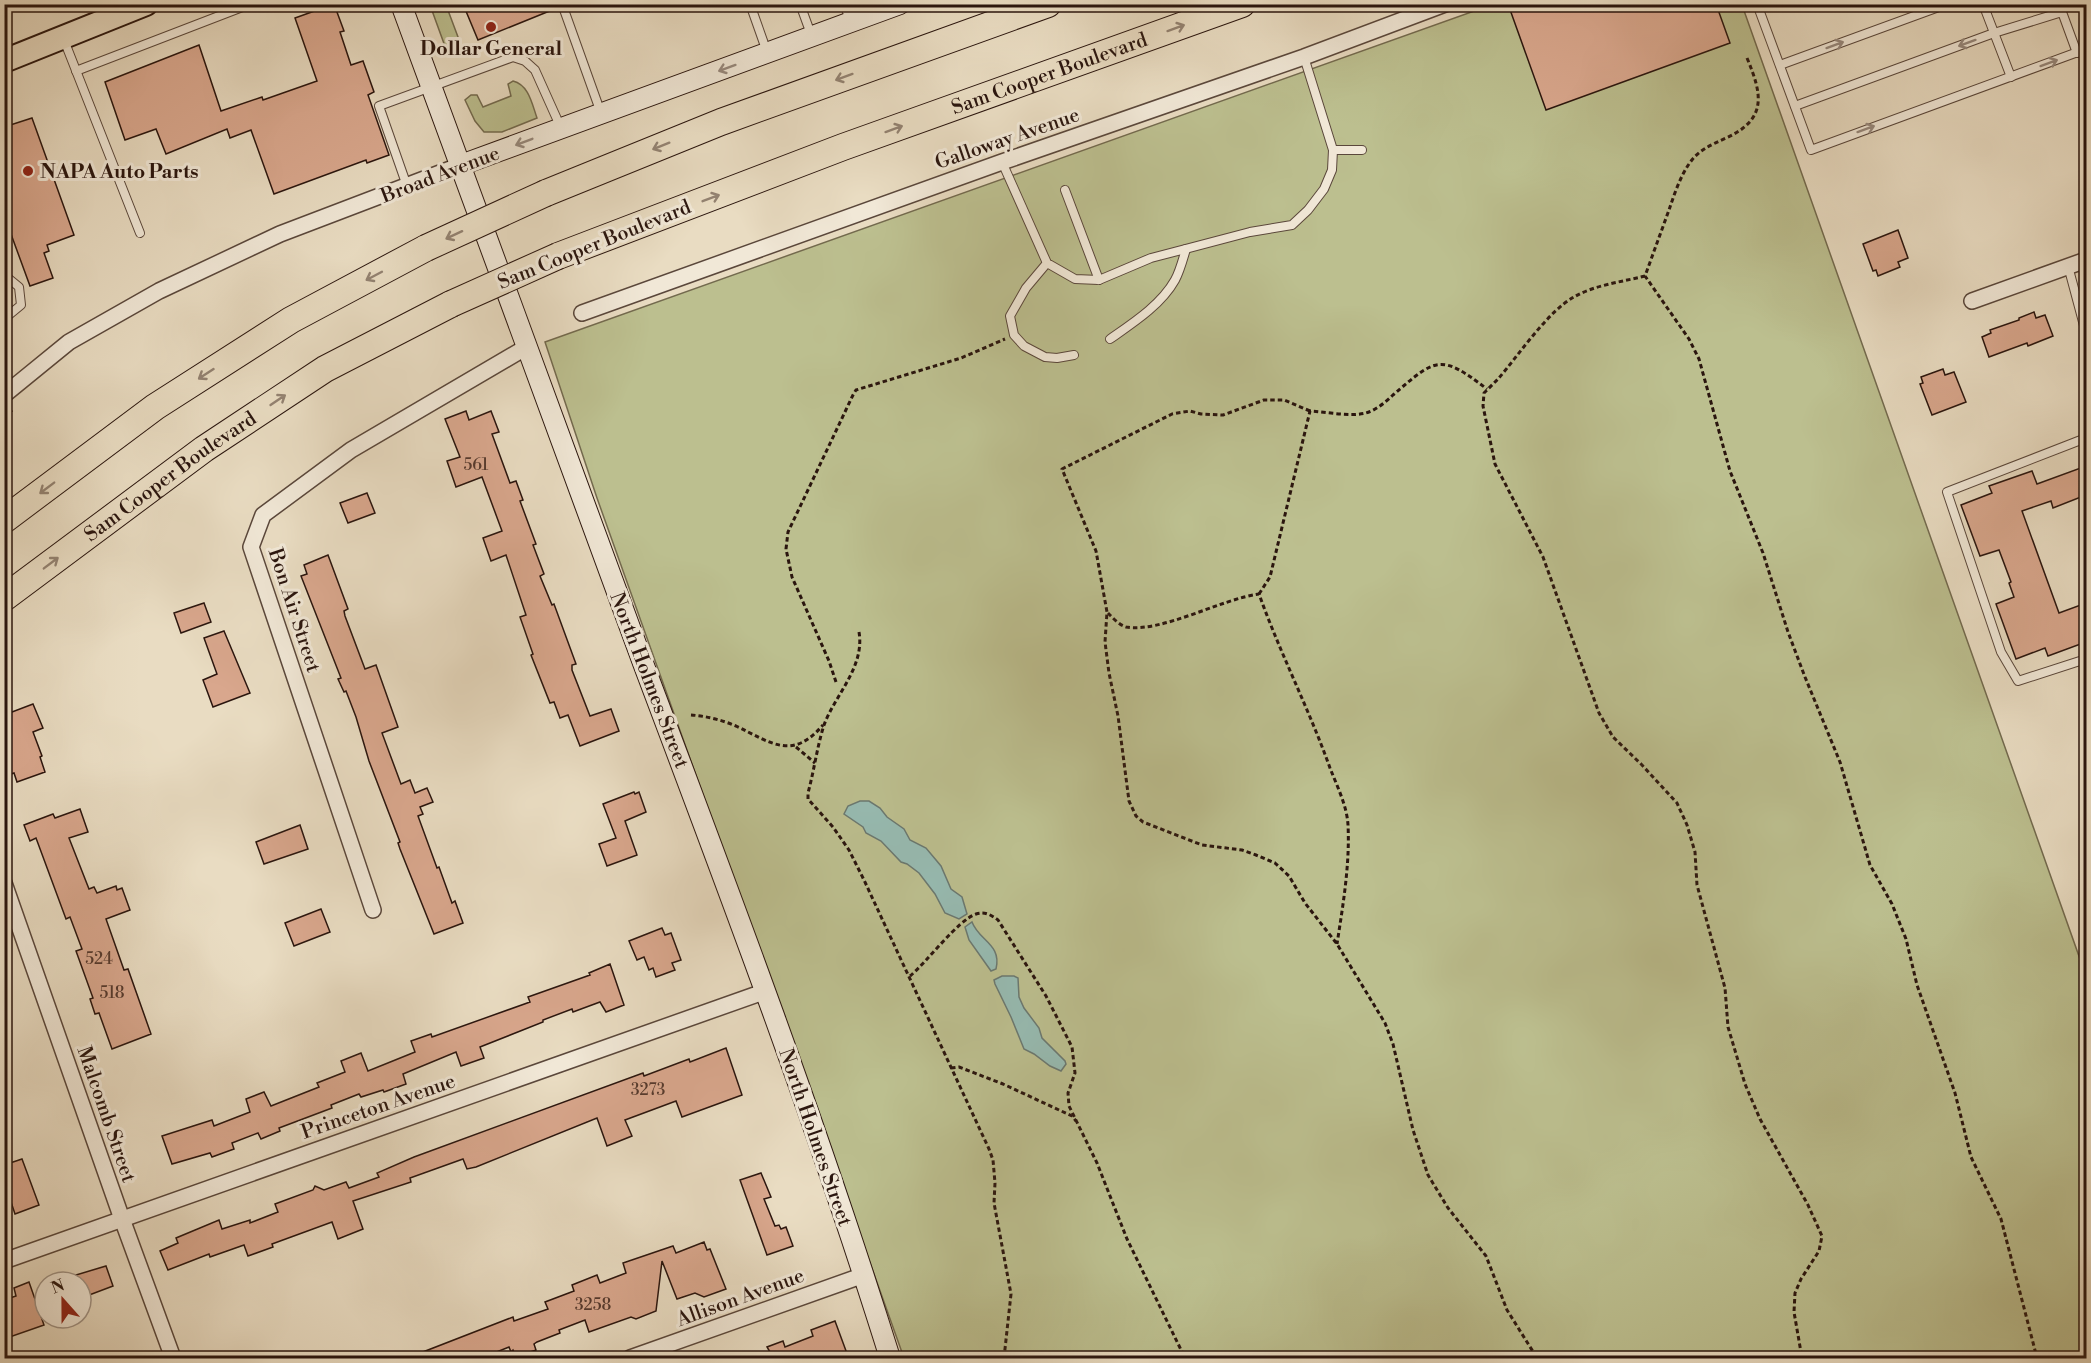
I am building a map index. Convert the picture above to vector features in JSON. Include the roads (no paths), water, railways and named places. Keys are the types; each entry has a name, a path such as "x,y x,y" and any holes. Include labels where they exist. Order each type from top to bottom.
{"highway":[{"path":"918,50 1023,4"},
{"path":"4,520 155,407 184,388 291,320 426,248 546,193 721,122 1048,4"},
{"name":"Sam Cooper Boulevard","path":"4,598 204,449 325,369 451,304 558,255 843,147 1242,4"}],"main road":[{"path":"7,57 64,38 105,12 146,4"},
{"name":"North Holmes Street","path":"401,4 461,165 525,348 766,991 864,1275 890,1359"},
{"name":"Broad Avenue","path":"461,165 812,38 888,7"}],"street":[{"name":"Galloway Avenue","path":"582,313 1002,162 1304,57 1446,4"},
{"name":"Broad Avenue","path":"4,395 69,342 159,291 280,234 461,165"},
{"path":"1972,301 2086,260"},
{"name":"Bon Air Street","path":"373,910 251,547 263,515 351,450 525,348"},
{"name":"Malcomb Street","path":"4,883 173,1359"},
{"name":"Princeton Avenue","path":"4,1261 766,991"},
{"name":"Allison Avenue","path":"630,1359 864,1275"}],"lane":[{"path":"76,70 245,6 244,4"},
{"path":"562,4 601,113"},
{"path":"750,4 768,54"},
{"path":"800,4 812,38"},
{"path":"844,4 851,23"},
{"path":"1757,4 1811,150 2086,49"},
{"path":"1780,65 1947,4"},
{"path":"1983,4 2011,77"},
{"path":"1795,106 1994,33 2062,12 2077,53"},
{"path":"64,38 140,233"},
{"path":"407,186 379,106 513,57 525,61 535,70 561,128"},
{"path":"1002,162 1047,263 1075,279 1099,280 1151,258 1250,232 1292,225 1308,210 1324,189 1332,170 1333,150 1304,57"},
{"path":"1333,150 1362,150"},
{"path":"1065,190 1099,280"},
{"path":"1110,339 1157,302 1175,280 1186,249"},
{"path":"1047,263 1026,288 1010,316 1014,335 1024,346 1045,357 1057,358 1074,355"},
{"path":"2068,266 2086,333"},
{"path":"4,279 8,278 19,287 21,305 4,319"},
{"path":"2086,438 1947,492 2001,652 2018,681 2086,659"}],"water":[{"path":"860,801 869,801 880,808 887,817 904,829 910,840 926,848 941,866 951,889 962,897 967,914 959,919 945,913 935,894 919,873 901,862 881,841 866,833 863,827 844,814 848,806"},
{"path":"972,922 993,948 997,961 996,969 991,971 969,940 965,927"},
{"path":"1002,976 1018,978 1019,997 1024,1008 1039,1028 1042,1038 1065,1061 1066,1064 1061,1071 1024,1049 995,984 994,980"}],"place":[{"name":"Dollar General","path":"491,27"},
{"name":"NAPA Auto Parts","path":"28,171"}]}
